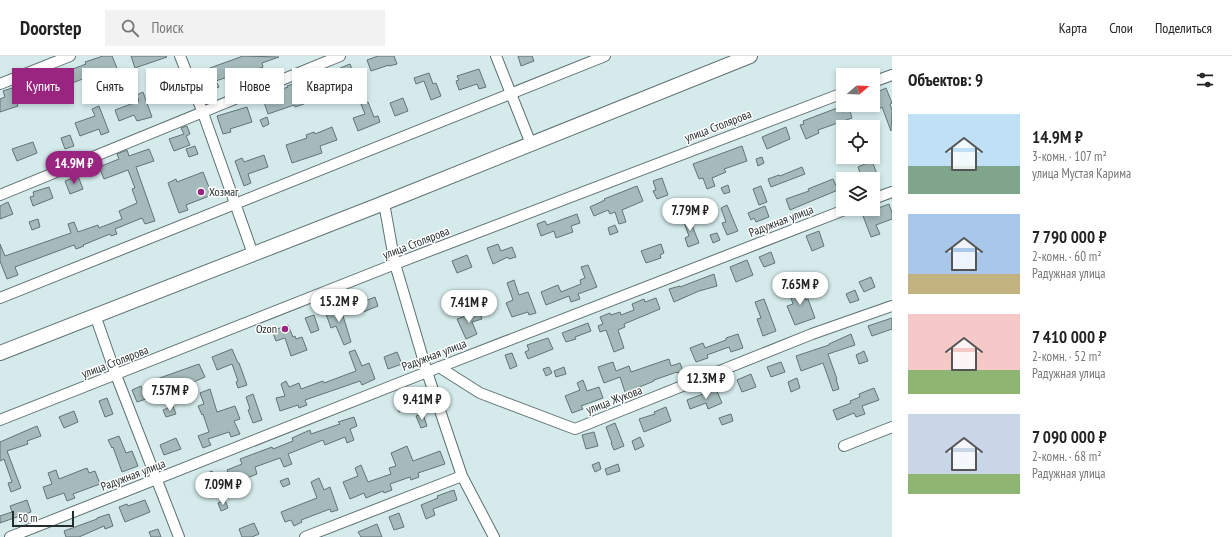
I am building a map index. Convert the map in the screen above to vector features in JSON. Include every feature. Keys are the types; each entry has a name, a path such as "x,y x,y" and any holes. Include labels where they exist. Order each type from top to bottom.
{"main road":[{"path":"0,353 384,203 750,56"}],"street":[{"path":"0,84 47,60 70,56"},
{"path":"180,56 203,113 253,254"},
{"path":"0,195 340,56"},
{"path":"496,56 531,144"},
{"path":"0,298 606,56"},
{"path":"880,79 892,75"},
{"name":"улица Столярова","path":"0,420 395,264 836,96"},
{"path":"880,196 892,192"},
{"path":"384,203 395,264 427,372 462,476 494,537"},
{"name":"Радужная улица","path":"10,537 439,367 836,213"},
{"name":"улица Жукова","path":"439,367 480,393 575,429 812,334 892,306"},
{"path":"95,316 116,375 179,537"},
{"path":"844,446 892,427"},
{"path":"305,537 462,476"}],"building":[{"path":"103,56 112,56 117,68 82,68 82,79 74,82 74,69 86,64 85,62"},
{"path":"131,56 167,57 135,68"},
{"path":"243,56 279,57 262,63 263,67 260,68 225,68 225,78 217,81 217,68 210,68"},
{"path":"378,56 394,56 397,64 371,71 367,60"},
{"path":"518,56 532,56 534,61 521,66"},
{"path":"350,64 352,68 340,68"},
{"path":"479,69 486,87 479,89 477,84 459,90 456,81 459,80 457,76"},
{"path":"429,73 433,84 436,83 441,96 431,100 424,81 416,84 414,78"},
{"path":"292,84 292,104 304,104 295,107 294,105 268,114 265,104 284,104 284,88 288,87 287,86"},
{"path":"12,88 12,104 17,104 18,106 0,112 0,99 5,97 3,91"},
{"path":"886,88 892,103 890,104 892,110 891,131 882,107 880,108 880,91"},
{"path":"143,92 146,104 152,117 137,121 134,115 119,121 115,110 131,104 138,104 138,94"},
{"path":"403,98 408,111 395,116 390,103"},
{"path":"367,102 374,117 378,116 380,122 358,131 353,118 365,114 361,104 367,104"},
{"path":"99,106 109,132 101,135 99,129 80,136 75,123 95,116 92,109"},
{"path":"247,107 252,122 230,129 231,132 223,134 217,116"},
{"path":"836,108 836,112 850,112 852,118 846,120 836,120 836,124 818,130 819,133 806,139 800,125 804,124 803,121"},
{"path":"267,117 269,124 263,127 260,120"},
{"path":"187,126 190,134 186,136 190,145 174,151 169,139 184,134 181,128"},
{"path":"332,127 337,140 320,146 322,153 292,163 286,145 307,138 306,135 314,132 315,134"},
{"path":"786,127 790,139 767,149 762,137"},
{"path":"70,135 74,146 65,149 61,138"},
{"path":"33,142 37,153 17,161 12,149"},
{"path":"195,146 198,154 189,157 186,149"},
{"path":"742,146 747,161 724,169 726,172 712,178 715,186 707,189 703,178 699,179 693,164"},
{"path":"149,149 154,161 136,167 155,221 145,224 142,218 115,229 117,234 111,236 110,234 76,249 74,245 15,267 18,275 7,279 0,261 0,244 5,256 71,233 68,224 74,222 78,232 98,225 99,228 122,219 119,211 137,203 132,189 135,188 128,170 104,179 99,167 119,159 117,154 127,150 129,156"},
{"path":"264,155 268,167 248,174 251,183 244,186 235,161 242,158 244,162"},
{"path":"762,157 764,163 758,166 756,159"},
{"path":"865,164 873,164 876,172 860,172 858,167"},
{"path":"802,167 805,174 771,187 768,179"},
{"path":"203,172 212,195 186,205 188,210 179,213 168,183 176,179 177,182"},
{"path":"78,176 83,189 70,194 65,181"},
{"path":"662,178 668,195 657,199 653,191 656,190 653,181"},
{"path":"833,179 836,186 836,191 790,210 786,199 809,191 808,189"},
{"path":"728,185 730,192 724,194 721,188"},
{"path":"637,186 643,201 622,210 626,222 619,224 615,212 610,214 608,210 594,216 590,207 605,200 604,199"},
{"path":"761,186 767,202 759,205 753,189"},
{"path":"49,187 53,198 33,206 30,197 34,196 33,192"},
{"path":"8,202 13,214 0,219 0,206"},
{"path":"889,204 892,219 876,225 880,234 871,237 863,216 880,216 880,207"},
{"path":"727,205 738,231 727,235 722,223 726,222 721,208"},
{"path":"765,206 769,217 756,222 754,218 751,220 748,213"},
{"path":"577,214 580,223 571,226 573,232 556,238 554,231 541,236 537,224 545,221 547,225"},
{"path":"688,215 699,243 688,247 685,238 689,236 682,217"},
{"path":"38,219 40,227 32,230 29,222"},
{"path":"615,225 618,232 610,235 608,228"},
{"path":"819,231 824,246 812,251 806,236"},
{"path":"717,233 720,240 713,243 710,235"},
{"path":"498,244 501,251 512,247 516,257 509,259 508,257 493,264 487,248"},
{"path":"661,244 664,253 660,255 661,258 646,263 641,251"},
{"path":"771,252 775,263 764,267 759,257"},
{"path":"467,255 472,267 457,273 452,261"},
{"path":"747,260 753,275 736,282 730,267"},
{"path":"588,265 597,287 578,294 580,299 571,302 569,296 546,305 541,292 558,285 561,292 581,284 580,280 585,278 581,267"},
{"path":"714,274 717,286 699,291 674,302 669,289 680,287"},
{"path":"871,277 875,287 864,292 859,282"},
{"path":"514,280 519,295 528,292 536,313 529,315 528,312 512,317 506,303 513,300 507,283"},
{"path":"800,285 806,300 808,299 815,318 795,325 787,306 793,304 788,289"},
{"path":"855,290 859,300 850,303 846,294"},
{"path":"463,291 465,298 456,301 454,295"},
{"path":"375,297 378,306 363,312 360,303"},
{"path":"656,298 660,309 624,324 625,327 618,330 624,348 614,352 606,330 600,332 598,326 603,324 600,317 610,313 611,315 620,312 621,315 634,310 632,304 644,299 645,302"},
{"path":"764,299 776,331 763,336 757,319 761,318 755,302"},
{"path":"340,306 351,342 344,345 336,326 331,328 325,311"},
{"path":"479,311 482,319 472,322 477,334 466,339 457,319"},
{"path":"314,315 319,330 311,333 305,318"},
{"path":"892,318 892,329 872,336 868,326"},
{"path":"588,323 591,331 575,337 576,339 566,342 562,333"},
{"path":"288,325 293,337 295,336 296,339 302,337 307,350 291,356 285,338 276,341 272,331"},
{"path":"738,334 743,348 731,352 729,347 707,355 708,358 696,362 690,348 703,343 705,348"},
{"path":"851,334 855,345 828,354 839,389 833,391 823,363 801,371 796,356 829,345"},
{"path":"548,338 553,349 528,359 525,352 529,350 527,345"},
{"path":"232,349 247,385 238,388 236,382 238,381 232,364 217,370 212,357"},
{"path":"355,350 362,366 369,363 375,379 362,385 360,381 305,400 307,405 299,408 298,405 280,411 276,398 285,396 281,384 286,381 289,387 299,383 301,389 323,381 324,383 356,371 349,352"},
{"path":"864,351 868,361 859,364 856,355"},
{"path":"397,352 402,364 388,369 384,357"},
{"path":"512,353 517,366 510,369 505,355"},
{"path":"669,359 671,366 680,363 683,371 654,380 637,388 638,391 626,395 620,377 604,383 598,367 613,362 616,371 629,366 631,372"},
{"path":"781,362 785,372 771,377 767,367"},
{"path":"199,364 205,377 178,389 176,385 158,392 154,380"},
{"path":"549,367 552,373 546,376 543,369"},
{"path":"564,367 566,374 556,377 554,371"},
{"path":"751,374 756,387 742,392 737,380"},
{"path":"797,378 800,388 791,392 788,382"},
{"path":"583,380 587,391 599,387 603,398 581,406 583,409 572,413 565,396 580,390 577,383"},
{"path":"141,386 146,399 137,402 132,390"},
{"path":"874,388 879,400 862,406 865,414 856,417 854,413 837,420 833,410 851,403 850,401 860,397 859,394"},
{"path":"210,389 217,412 235,406 240,419 234,421 240,434 231,437 229,432 208,439 211,445 203,448 198,436 209,432 203,414 202,415 198,406 204,404 200,393"},
{"path":"716,389 722,403 708,409 706,403 690,409 687,400"},
{"path":"253,394 262,420 253,423 248,410 250,409 246,397"},
{"path":"413,394 418,405 399,412 395,402"},
{"path":"107,398 113,414 105,417 99,401"},
{"path":"173,406 176,414 166,417 163,410"},
{"path":"666,407 671,421 644,432 639,419 655,414 654,412"},
{"path":"74,411 78,422 64,428 59,417"},
{"path":"423,414 427,426 421,428 416,416"},
{"path":"731,414 733,421 722,425 719,418"},
{"path":"354,417 357,426 350,429 354,440 347,443 345,437 325,445 323,440 288,454 292,464 284,467 280,458 255,467 257,474 232,484 231,482 210,490 204,475 212,471 216,480 229,475 227,470 242,464 240,459 293,441 292,438 310,430 311,434 340,424 338,422"},
{"path":"615,423 624,446 614,450 606,427"},
{"path":"37,426 41,436 27,441 28,444 7,451 21,488 11,492 8,483 12,482 4,459 0,461 0,442"},
{"path":"594,432 598,446 586,449 582,435"},
{"path":"119,436 126,453 132,451 138,466 122,472 113,447 112,448 108,440"},
{"path":"640,437 644,446 635,450 632,441"},
{"path":"176,438 181,449 164,455 160,445"},
{"path":"407,446 413,461 440,451 445,464 418,473 419,477 411,480 410,477 390,484 392,490 384,493 383,491 366,498 364,493 350,499 343,482 358,476 355,468 361,465 368,482 391,474 389,468 396,466 391,453"},
{"path":"599,462 601,469 595,472 592,465"},
{"path":"618,464 620,471 607,475 605,469"},
{"path":"87,468 89,473 95,471 100,484 73,494 75,498 67,501 64,493 47,499 43,487 52,484 48,473 56,470 59,479"},
{"path":"288,478 290,484 283,487 280,481"},
{"path":"319,478 324,490 330,487 338,510 331,512 330,509 301,520 302,522 294,526 291,520 285,522 281,512 317,498 311,482"},
{"path":"454,490 457,500 433,509 435,515 426,519 421,505 438,498 437,496"},
{"path":"27,500 31,512 0,523 0,516 12,512 10,506"},
{"path":"145,500 150,512 125,522 119,507 127,504 128,506"},
{"path":"225,500 228,508 221,511 218,503"},
{"path":"399,513 404,527 394,530 389,517"},
{"path":"109,514 113,526 105,529 104,526 79,537 66,537 64,531"},
{"path":"254,523 259,534 252,537 242,537 239,529"},
{"path":"377,524 382,537 361,537 358,532"},
{"path":"158,529 161,537 151,537 149,532"}],"place":[{"name":"Хозмаг","path":"201,192"},
{"name":"Ozon","path":"285,329"}]}
